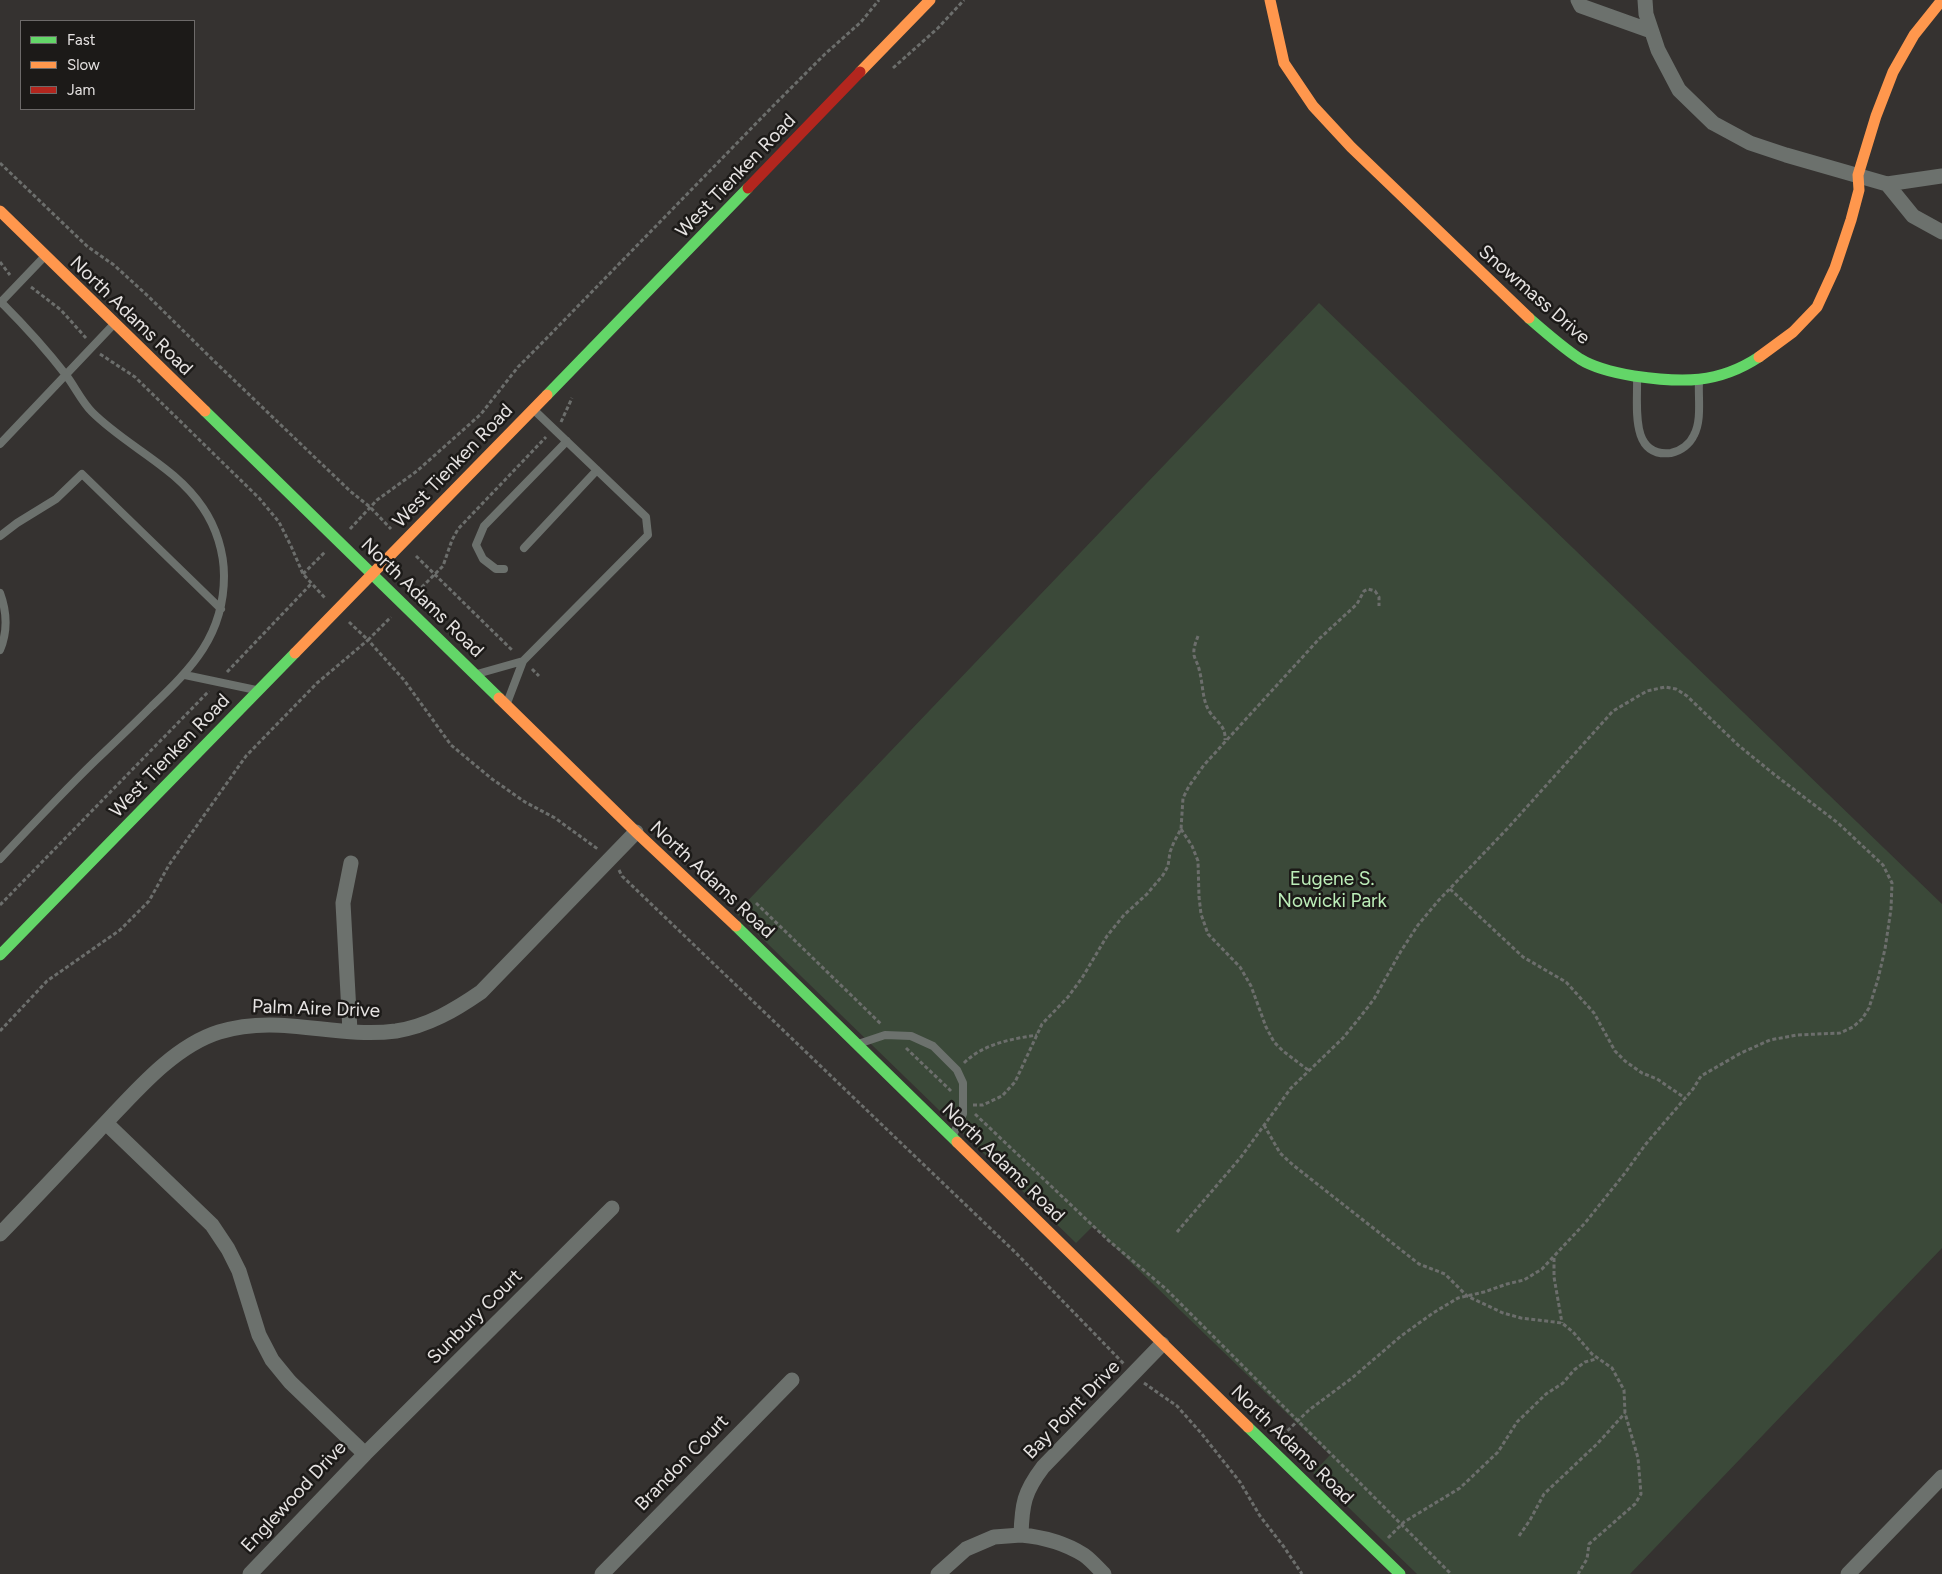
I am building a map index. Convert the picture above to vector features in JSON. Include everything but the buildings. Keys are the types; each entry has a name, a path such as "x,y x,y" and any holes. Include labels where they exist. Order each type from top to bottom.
{"street":[{"name":"West Tienken Road","path":"0,955 930,0"},
{"name":"Snowmass Drive","path":"1270,0 1284,63 1312,106 1351,147 1504,295 1548,336 1581,360 1610,372 1670,381 1699,380 1742,368 1793,332 1817,307 1835,268 1851,220 1859,190 1858,175 1876,116 1893,72 1914,35 1942,0"},
{"path":"1578,0 1581,6 1651,31"},
{"path":"1645,0 1646,14 1651,31 1658,50 1678,90 1713,124 1750,143 1887,184 1942,176"},
{"path":"1887,184 1913,216 1942,232"},
{"name":"North Adams Road","path":"0,211 371,575 476,674 636,832 772,960 1162,1344 1400,1574"},
{"name":"Palm Aire Drive","path":"0,1234 155,1072 186,1049 217,1033 245,1026 277,1024 350,1031 395,1031 423,1024 452,1012 481,992 636,832"},
{"path":"350,1031 343,902 351,863"},
{"name":"Englewood Drive","path":"106,1123 212,1225 228,1248 239,1271 259,1335 272,1360 290,1382 365,1454 250,1574"},
{"name":"Sunbury Court","path":"365,1454 612,1208"},
{"name":"Bay Point Drive","path":"1021,1535 1022,1506 1030,1483 1043,1467 1162,1344"},
{"name":"Brandon Court","path":"602,1574 792,1380"},
{"path":"1848,1574 1942,1477"},
{"path":"938,1574 966,1549 994,1537 1021,1535 1038,1537 1064,1545 1085,1556 1104,1574"}],"lane":[{"path":"0,859 91,766 185,675 208,643 221,609 224,583 224,562 220,546 204,510 194,495 174,475 107,426 90,411 66,375 36,337 1,302 45,256"},
{"path":"0,444 114,324"},
{"path":"1637,376 1639,431 1644,444 1652,451 1660,453 1679,451 1688,444 1694,435 1698,424 1699,380"},
{"path":"506,704 523,661 648,534 646,517 533,409"},
{"path":"504,569 496,569 483,559 476,545 484,526 567,441"},
{"path":"524,548 597,470"},
{"path":"0,536 56,499 82,474 221,609"},
{"path":"0,593 6,612 4,641 0,650"},
{"path":"476,674 523,661"},
{"path":"185,675 259,690"},
{"path":"857,1045 885,1034 911,1036 933,1046 956,1070 963,1083 963,1114 952,1137"}],"path":[{"path":"370,507 430,460 481,414 518,367 698,181 728,154 825,54 857,27 879,0"},
{"path":"0,163 88,248 123,273 331,474 370,507 382,520"},
{"path":"0,262 8,274"},
{"path":"37,290 60,310 84,336"},
{"path":"101,355 135,377 245,483 271,511 279,522 303,574 318,592"},
{"path":"422,562 539,676"},
{"path":"0,906 311,584"},
{"path":"964,1104 983,1105 1002,1096 1015,1082 1042,1024 1068,997 1082,978 1112,929 1163,875 1168,866 1174,842 1181,829 1183,798 1188,786 1224,740 1274,690 1319,639 1357,604 1364,591 1368,589 1375,591 1379,597 1379,606"},
{"path":"354,627 404,680 450,745 492,779 595,846 609,859 622,876 1015,1252 1133,1374 1177,1406 1240,1482 1260,1516 1302,1574"},
{"path":"1198,636 1194,647 1194,655 1199,668 1206,703 1210,712 1222,725 1225,733 1224,740"},
{"path":"0,1031 47,981 120,930 149,901 169,866 246,756 317,682 368,640"},
{"path":"1177,1232 1241,1156 1291,1088 1344,1038 1374,999 1401,951 1418,926 1450,888 1508,829 1613,711 1647,691 1665,687 1676,689 1687,696 1738,745 1838,823 1883,865 1892,883 1891,909 1885,950 1870,1008 1862,1019 1853,1027 1840,1033 1797,1035 1770,1040 1741,1053 1701,1076 1685,1098 1645,1144 1590,1217 1542,1269 1524,1280 1458,1298 1432,1312 1309,1410 1271,1449"},
{"path":"1181,829 1198,860 1201,914 1208,934 1240,967 1251,986 1266,1027 1274,1042 1282,1051 1308,1070"},
{"path":"1450,888 1523,957 1566,982 1594,1013 1616,1051 1625,1061 1685,1098"},
{"path":"756,903 1108,1240 1166,1289 1451,1574"},
{"path":"956,1070 980,1049 1037,1035"},
{"path":"1264,1125 1280,1152 1293,1164 1364,1219 1404,1254 1419,1264 1445,1274 1467,1296 1503,1313 1521,1318 1562,1323"},
{"path":"1554,1258 1554,1277 1562,1323 1597,1358 1612,1368 1624,1390 1625,1413 1638,1458 1641,1494 1635,1504 1589,1544 1587,1559 1578,1574"},
{"path":"1376,1550 1401,1524 1460,1488 1498,1452 1518,1422 1546,1394 1563,1383 1574,1370 1586,1362 1597,1358"},
{"path":"1518,1536 1530,1520 1544,1494 1598,1443 1625,1413"}],"green space":[{"name":"Eugene S. Nowicki Park","path":"1319,303 1942,904 1942,1248 1630,1574 1417,1574 1313,1473 1330,1455 1093,1226 1076,1243 736,913"}],"traffic: fast":[{"path":"547,395 748,188"},
{"path":"1529,318 1560,344 1586,362 1606,370 1634,376 1668,380 1714,377 1744,366 1759,357"},
{"path":"205,411 499,698"},
{"path":"0,955 295,653"},
{"path":"736,926 957,1142"},
{"path":"1248,1427 1400,1574"}],"traffic: slow":[{"path":"860,72 930,0"},
{"path":"1270,0 1284,63 1313,106 1351,147 1529,318"},
{"path":"1759,357 1793,332 1817,307 1835,268 1851,220 1859,190 1858,175 1876,116 1893,72 1914,35 1942,0"},
{"path":"0,211 205,411"},
{"path":"295,653 547,395"},
{"path":"499,698 636,832 736,926"},
{"path":"957,1142 1248,1427"}],"traffic: jam":[{"path":"748,188 860,72"}]}
